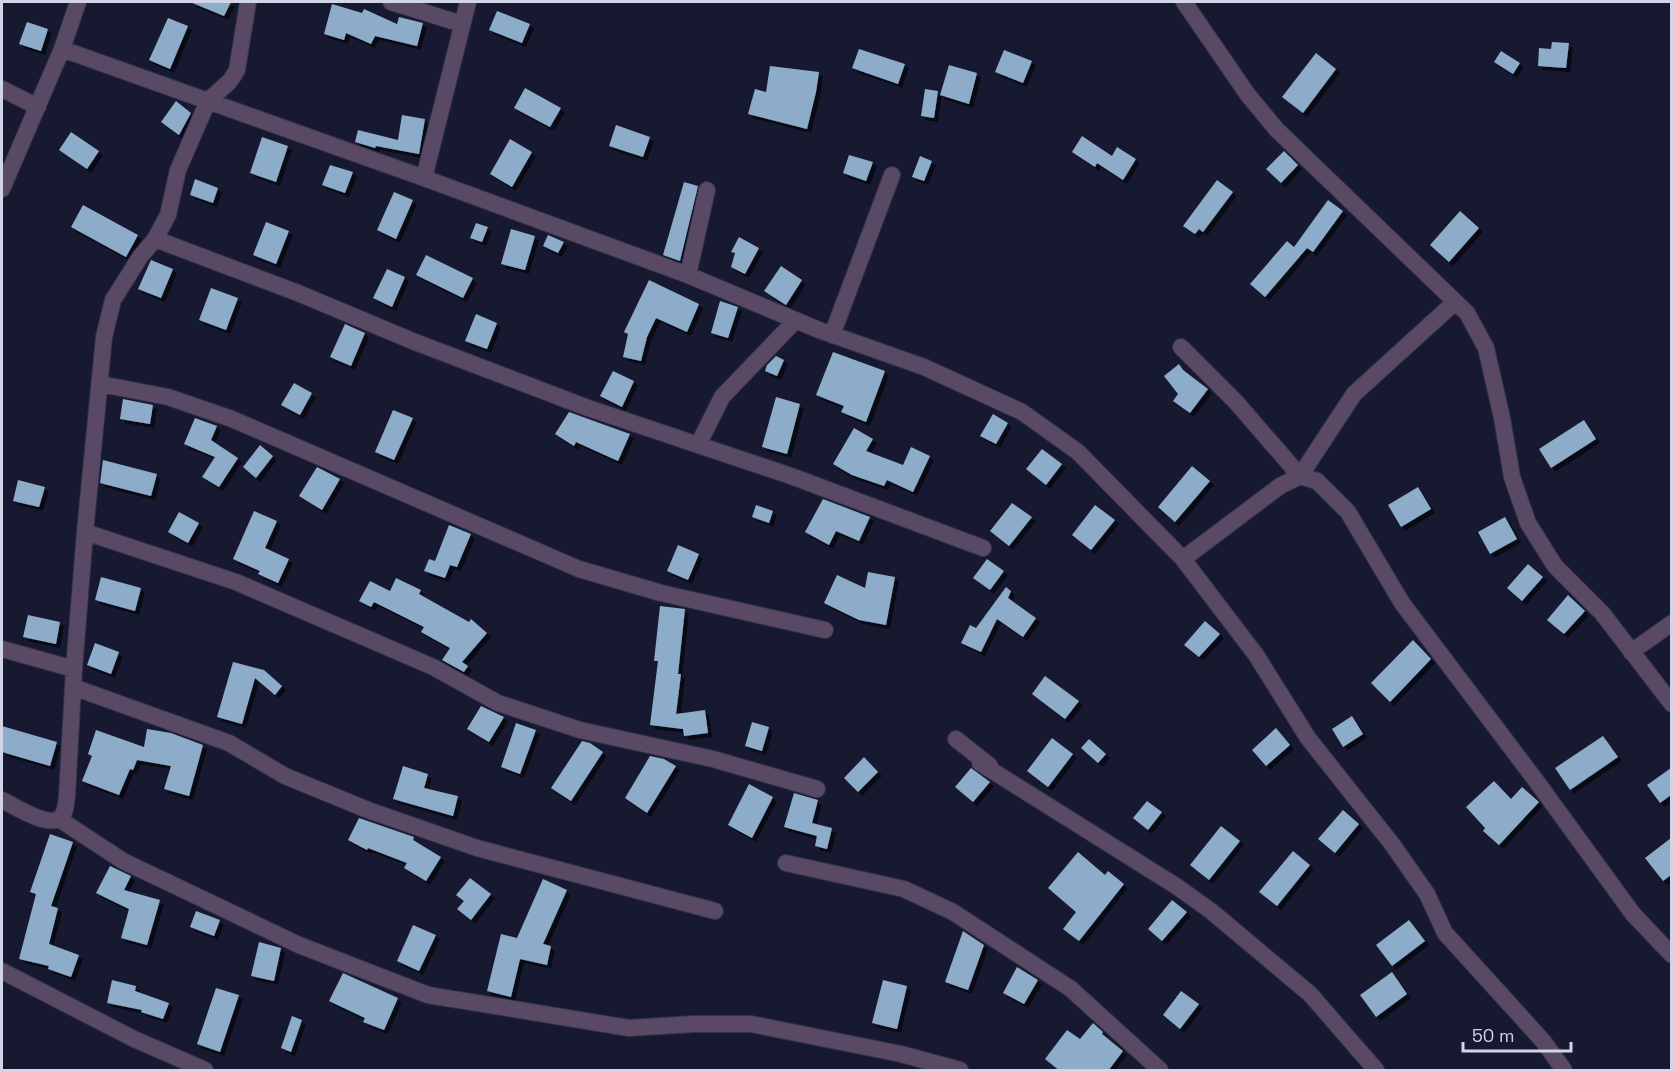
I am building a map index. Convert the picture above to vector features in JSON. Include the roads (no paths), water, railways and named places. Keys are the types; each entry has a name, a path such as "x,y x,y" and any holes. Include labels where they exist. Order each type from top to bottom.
{"street":[{"path":"2,189 62,49 78,2"},
{"path":"2,800 45,821 53,822 65,812 74,669 104,337 113,300 140,257 155,239 168,215 178,170 208,101 230,81 237,70 248,2"},
{"path":"391,2 462,24"},
{"path":"424,178 468,2"},
{"path":"1184,2 1248,95 1277,130 1467,314 1486,348 1502,418 1512,477 1528,523 1555,566 1602,613 1671,704"},
{"path":"62,49 688,275 832,335 924,367 1022,412 1077,452 1183,559 1256,655 1308,738 1392,844 1427,894 1445,933 1543,1041 1564,1071"},
{"path":"2,89 38,107"},
{"path":"832,335 892,175"},
{"path":"688,275 706,190"},
{"path":"155,239 588,408 791,476 983,548"},
{"path":"1183,559 1280,486 1300,476 1354,394 1455,302"},
{"path":"698,445 722,397 796,320"},
{"path":"1181,347 1236,402 1300,476 1317,481 1348,513 1402,603 1633,915 1671,955"},
{"path":"100,384 168,397 232,419 579,569 661,593 825,630"},
{"path":"86,532 236,582 433,667 498,702 580,730 713,759 817,789"},
{"path":"1631,652 1671,623"},
{"path":"2,649 74,669"},
{"path":"73,687 229,743 285,776 368,810 477,848 715,912"},
{"path":"956,739 1008,781"},
{"path":"980,763 1176,886 1211,911 1310,994 1376,1071"},
{"path":"59,819 123,861 299,945 428,995 629,1028 694,1024 751,1024 901,1054 960,1071"},
{"path":"786,863 904,889 953,912 1071,989 1160,1071"},
{"path":"2,971 134,1039 205,1071"}]}
